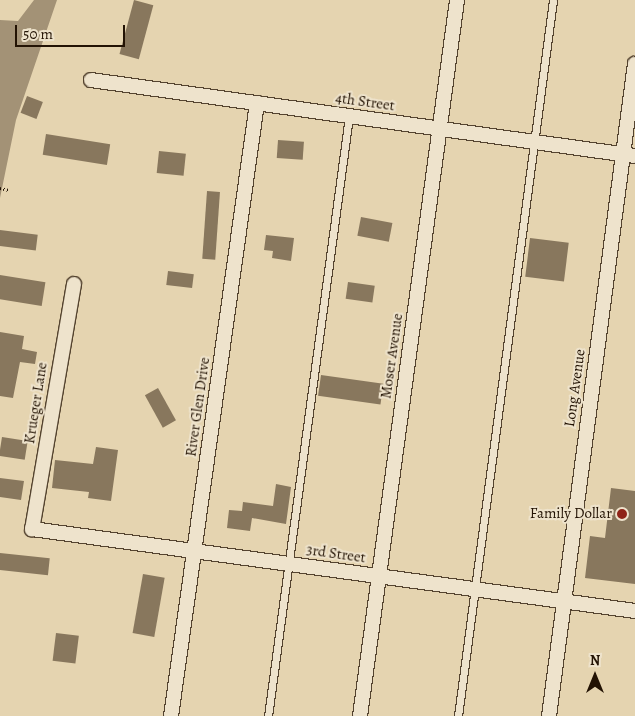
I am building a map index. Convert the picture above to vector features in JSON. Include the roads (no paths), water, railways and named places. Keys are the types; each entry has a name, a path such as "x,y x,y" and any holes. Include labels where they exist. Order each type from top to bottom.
{"street":[{"name":"Moser Avenue","path":"360,716 457,0"},
{"name":"Long Avenue","path":"549,716 629,156 635,64"},
{"name":"4th Street","path":"91,80 629,156"},
{"name":"River Glen Drive","path":"171,716 257,103"},
{"name":"Krueger Lane","path":"32,529 74,284"},
{"name":"3rd Street","path":"32,529 635,611"}],"lane":[{"path":"458,716 553,0"},
{"path":"268,716 349,116"}],"place":[{"name":"Family Dollar","path":"622,514"}]}
